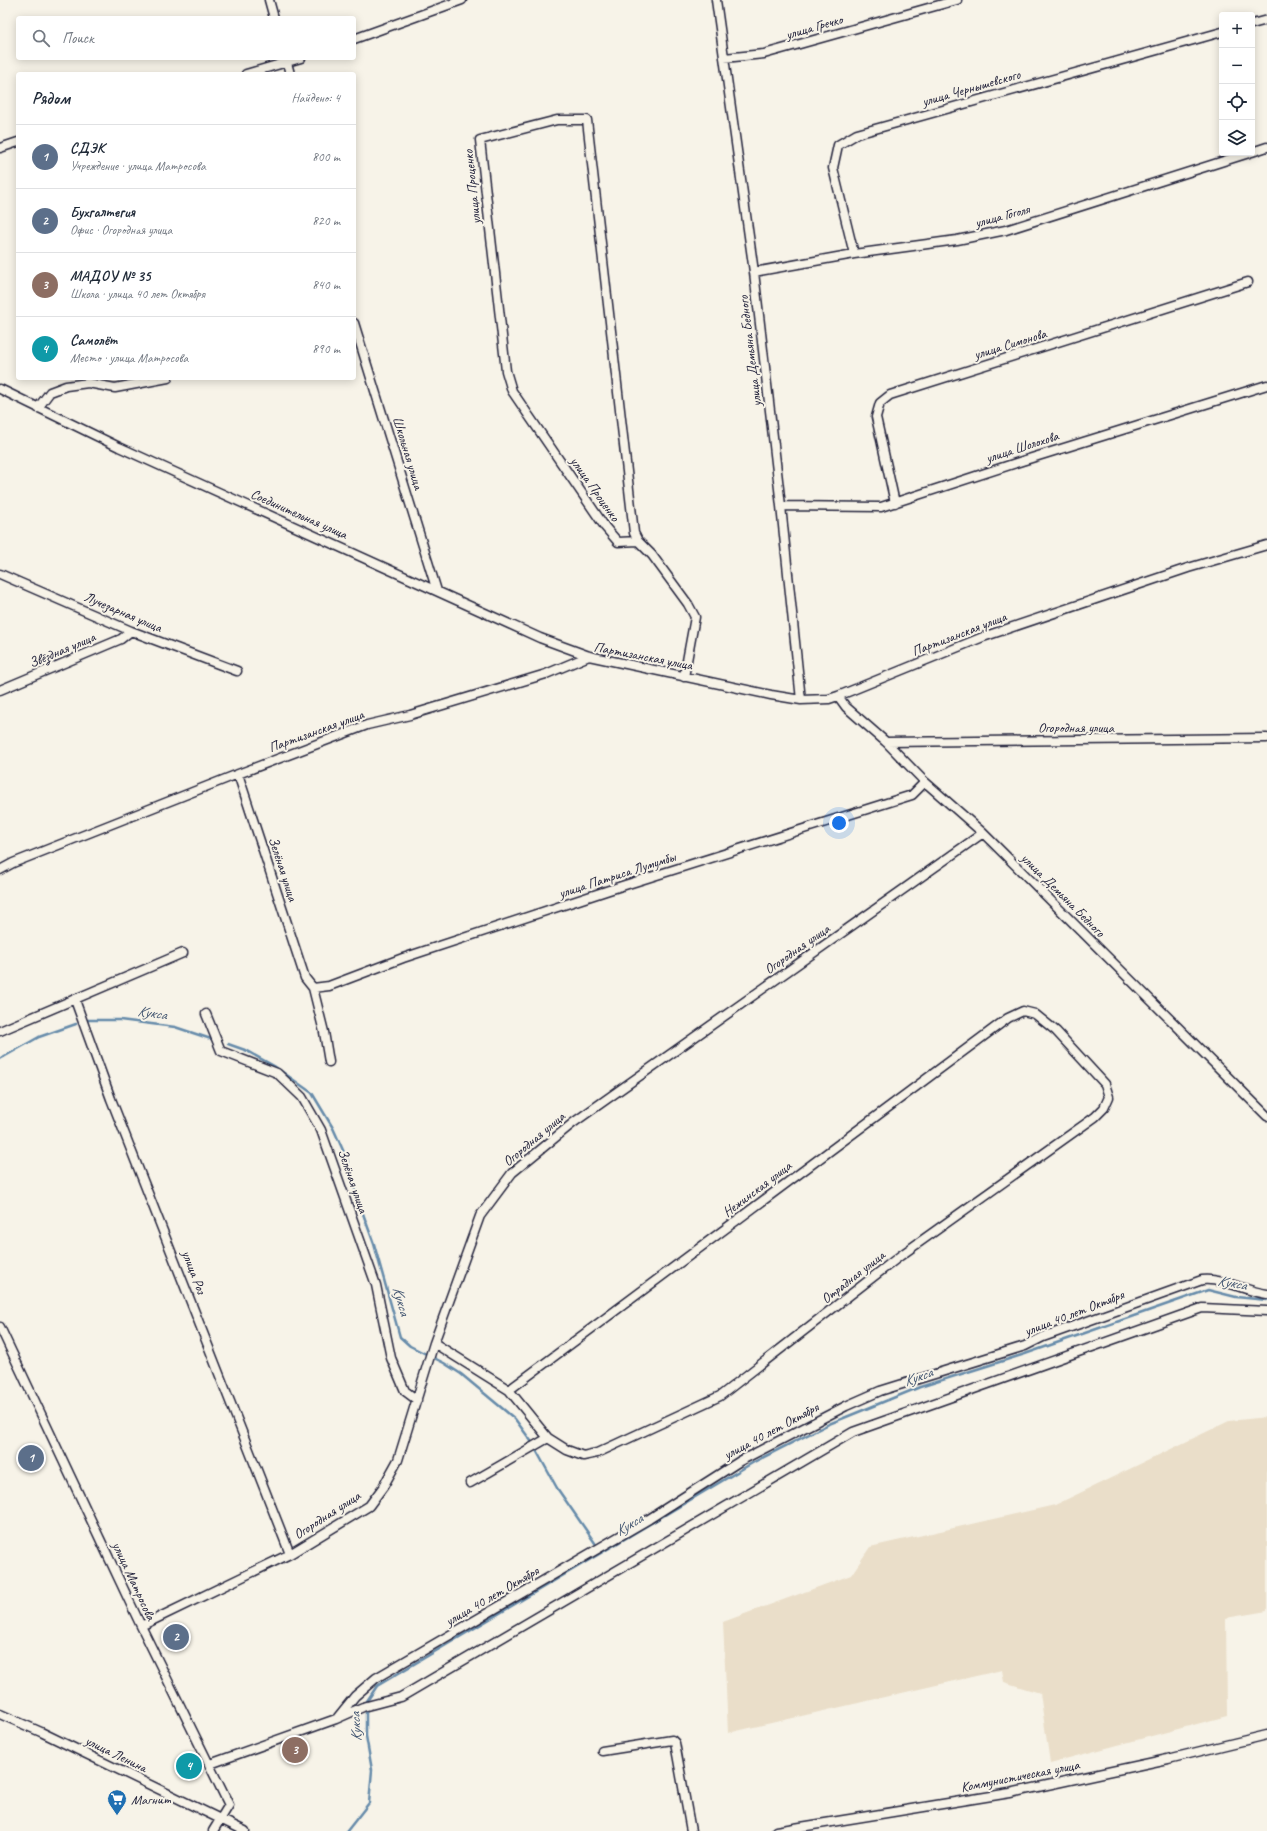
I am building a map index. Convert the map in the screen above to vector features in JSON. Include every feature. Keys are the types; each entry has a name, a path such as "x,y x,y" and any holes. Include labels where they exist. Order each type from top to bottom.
{"street":[{"path":"269,0 273,16"},
{"path":"356,37 462,0"},
{"name":"улица Демьяна Бедного","path":"716,0 754,272 782,506 802,700"},
{"name":"улица Гречко","path":"724,58 764,54 957,0"},
{"path":"1255,23 1267,20"},
{"name":"улица Чернышевского","path":"854,254 833,168 838,145 857,134 1219,33"},
{"path":"252,72 286,60 289,72"},
{"name":"улица Проценко","path":"638,541 618,542 605,527 512,391 506,372 480,140 558,120 587,120 634,533 638,541 652,555 688,604 695,617 684,677"},
{"path":"0,148 16,143"},
{"path":"1255,151 1267,147"},
{"name":"улица Гоголя","path":"754,272 854,254 957,240 1006,230 1240,156"},
{"name":"улица Симонова","path":"895,503 876,417 880,403 890,395 1248,282"},
{"name":"Школьная улица","path":"356,329 438,591"},
{"path":"38,408 50,392 66,386 88,384 115,388 157,380"},
{"name":"улица Шолохова","path":"782,506 881,506 895,503 1022,461 1267,385"},
{"name":"Соединительная улица","path":"0,390 119,447 540,638 589,656"},
{"name":"Партизанская улица","path":"0,870 13,863 238,774 367,725 410,715 546,674 589,656 684,677 802,700 829,699 983,637 1188,568 1267,545"},
{"name":"Лучезарная улица","path":"0,574 131,631 236,671"},
{"name":"Звёздная улица","path":"0,690 120,639 131,631"},
{"name":"улица Демьяна Бедного","path":"838,696 846,707 886,742 925,782 982,833 1267,1116"},
{"name":"Огородная улица","path":"886,742 1267,738"},
{"name":"Зелёная улица","path":"238,774 305,978 313,988 324,1032 329,1062"},
{"name":"улица Патриса Лумумбы","path":"313,988 329,986 403,958 609,890 912,795 925,782"},
{"name":"Огородная улица","path":"141,1626 290,1554 369,1506 383,1487 398,1460 432,1347 480,1216 512,1173 573,1123 982,833"},
{"path":"0,1031 183,953"},
{"name":"улица Роз","path":"75,1000 111,1099 290,1554"},
{"name":"Отрадная улица","path":"548,1438 567,1450 584,1456 597,1453 720,1396 900,1256 1095,1117 1104,1108 1109,1097 1105,1084 1056,1031 1035,1014 1022,1011"},
{"name":"Нежинская улица","path":"509,1390 1008,1018 1022,1011"},
{"name":"Зелёная улица","path":"206,1014 221,1051 277,1073 302,1097 321,1130 376,1285 391,1358 405,1391 417,1400"},
{"name":"улица 40 лет Октября","path":"336,1719 355,1696 376,1678 649,1519 740,1461 846,1406 880,1391 1025,1346 1044,1337 1202,1280 1212,1279 1267,1294"},
{"path":"210,1764 336,1719 366,1706 401,1697 853,1432 1202,1308 1267,1311"},
{"name":"улица Матросова","path":"0,1327 141,1626 229,1805 220,1819"},
{"path":"432,1347 509,1390 548,1438 470,1483"},
{"name":"улица Ленина","path":"0,1714 220,1819"},
{"name":"Коммунистическая улица","path":"776,1831 1010,1793 1168,1759 1267,1735"},
{"path":"602,1751 672,1740 675,1743 691,1831"},
{"path":"213,1831 220,1819 245,1831"}],"shaded area":[{"path":"1267,1417 1267,1611 1226,1618 1227,1716 1050,1763 1040,1693 1004,1682 1002,1670 728,1733 723,1622 851,1575 870,1547 1055,1505 1229,1421"}],"waterway":[{"name":"Кукса","path":"88,1020 120,1020 175,1027 211,1039"},
{"name":"Кукса","path":"0,1059 39,1037 76,1024"},
{"name":"Кукса","path":"228,1044 245,1050 274,1066 312,1093 333,1128 347,1159 357,1197 374,1244 400,1337 410,1346 444,1363 461,1374 515,1419 531,1441 557,1488 595,1543"},
{"name":"Кукса","path":"347,1831 369,1803 372,1770 366,1736 366,1705 377,1686 754,1462 829,1424 920,1387 1025,1354 1208,1290 1236,1297 1267,1300"}],"place":[{"name":"СДЭК","path":"31,1458"},
{"name":"Бухгалтегия","path":"176,1637"},
{"name":"МАДОУ № 35","path":"295,1750"},
{"name":"Самолёт","path":"189,1766"},
{"name":"Магнит","path":"117,1816"}]}
